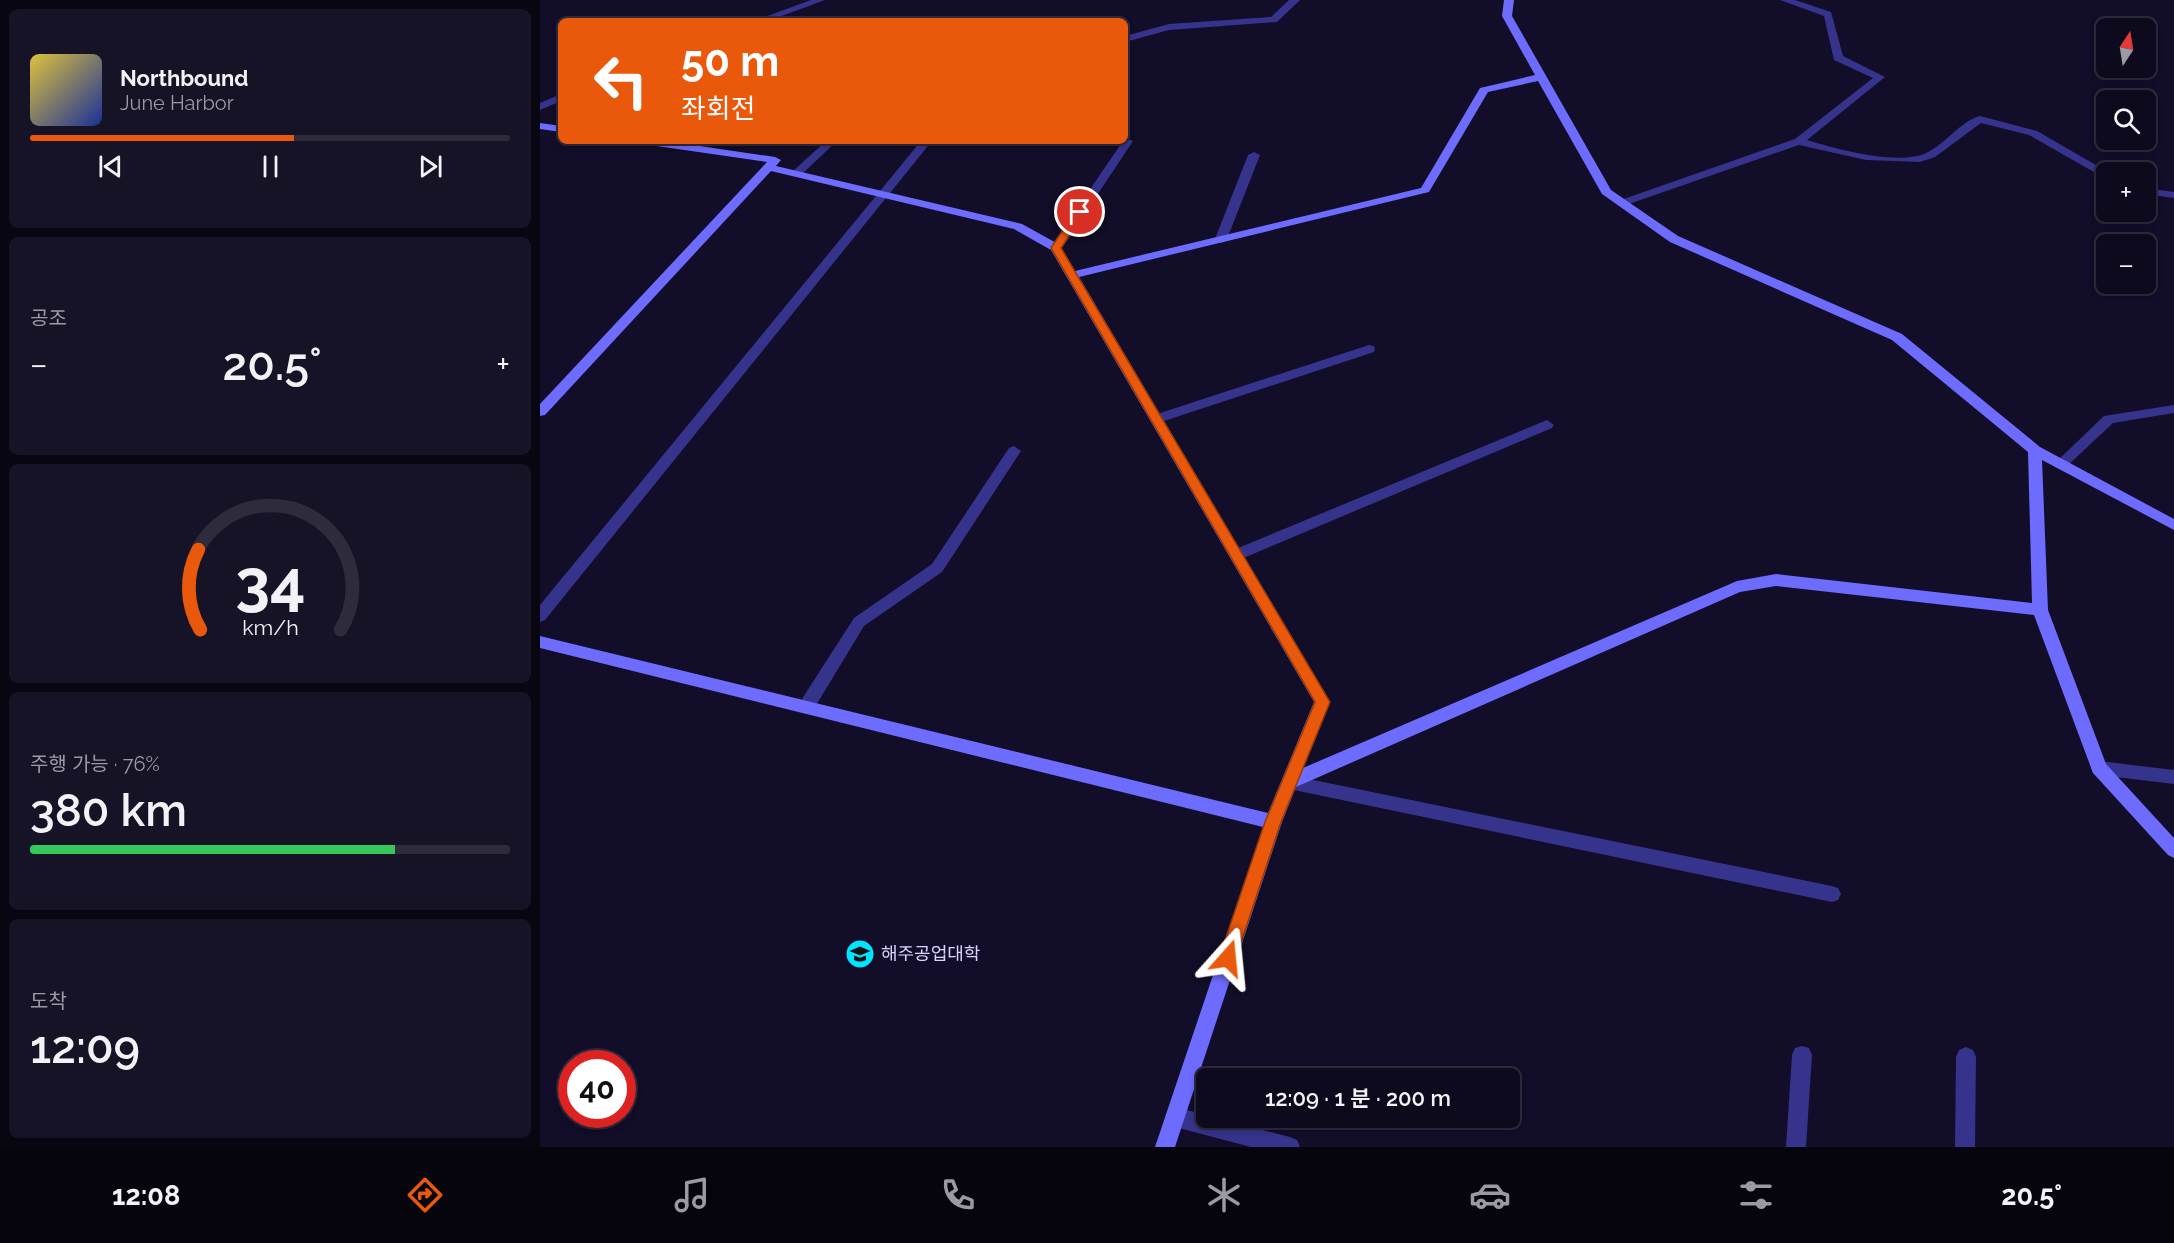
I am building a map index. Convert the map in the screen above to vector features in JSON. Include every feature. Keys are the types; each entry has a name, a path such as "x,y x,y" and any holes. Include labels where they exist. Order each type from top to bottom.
{"street":[{"path":"768,18 820,0"},
{"path":"1128,38 1169,27 1274,20 1295,0"},
{"path":"1509,0 1507,16 1606,192 1674,239 1897,337 2035,450 2174,525"},
{"path":"1622,203 1799,141 1880,77 1838,58 1828,14 1785,0"},
{"path":"1072,275 1425,190 1484,90 1540,77"},
{"path":"540,107 558,99"},
{"path":"1799,141 1827,150 1891,160 1929,156 1963,128 1980,119 2033,133 2096,170"},
{"path":"540,126 558,129"},
{"path":"540,412 775,160 664,144"},
{"path":"796,174 829,144"},
{"path":"540,616 924,144"},
{"path":"1056,248 1126,144"},
{"path":"1221,239 1254,154"},
{"path":"768,167 1018,226 1056,248 1322,702 1273,822 1166,1147"},
{"path":"2156,193 2174,195"},
{"path":"1156,418 1369,349"},
{"path":"2061,464 2109,419 2174,409"},
{"path":"1236,555 1547,425"},
{"path":"2035,450 2040,610 2100,768 2174,850"},
{"path":"806,708 859,622 937,568 1014,451"},
{"path":"1289,782 1737,587 1776,580 2040,610"},
{"path":"540,642 1273,822"},
{"path":"2100,768 2174,777"},
{"path":"1289,782 1832,894"},
{"path":"1796,1147 1802,1055"},
{"path":"1965,1147 1966,1058"},
{"path":"1175,1117 1290,1147"}],"place":[{"name":"해주공업대학","path":"860,954"}],"route":[{"path":"1080,212 1056,248 1322,702 1273,822 1228,958"}]}
